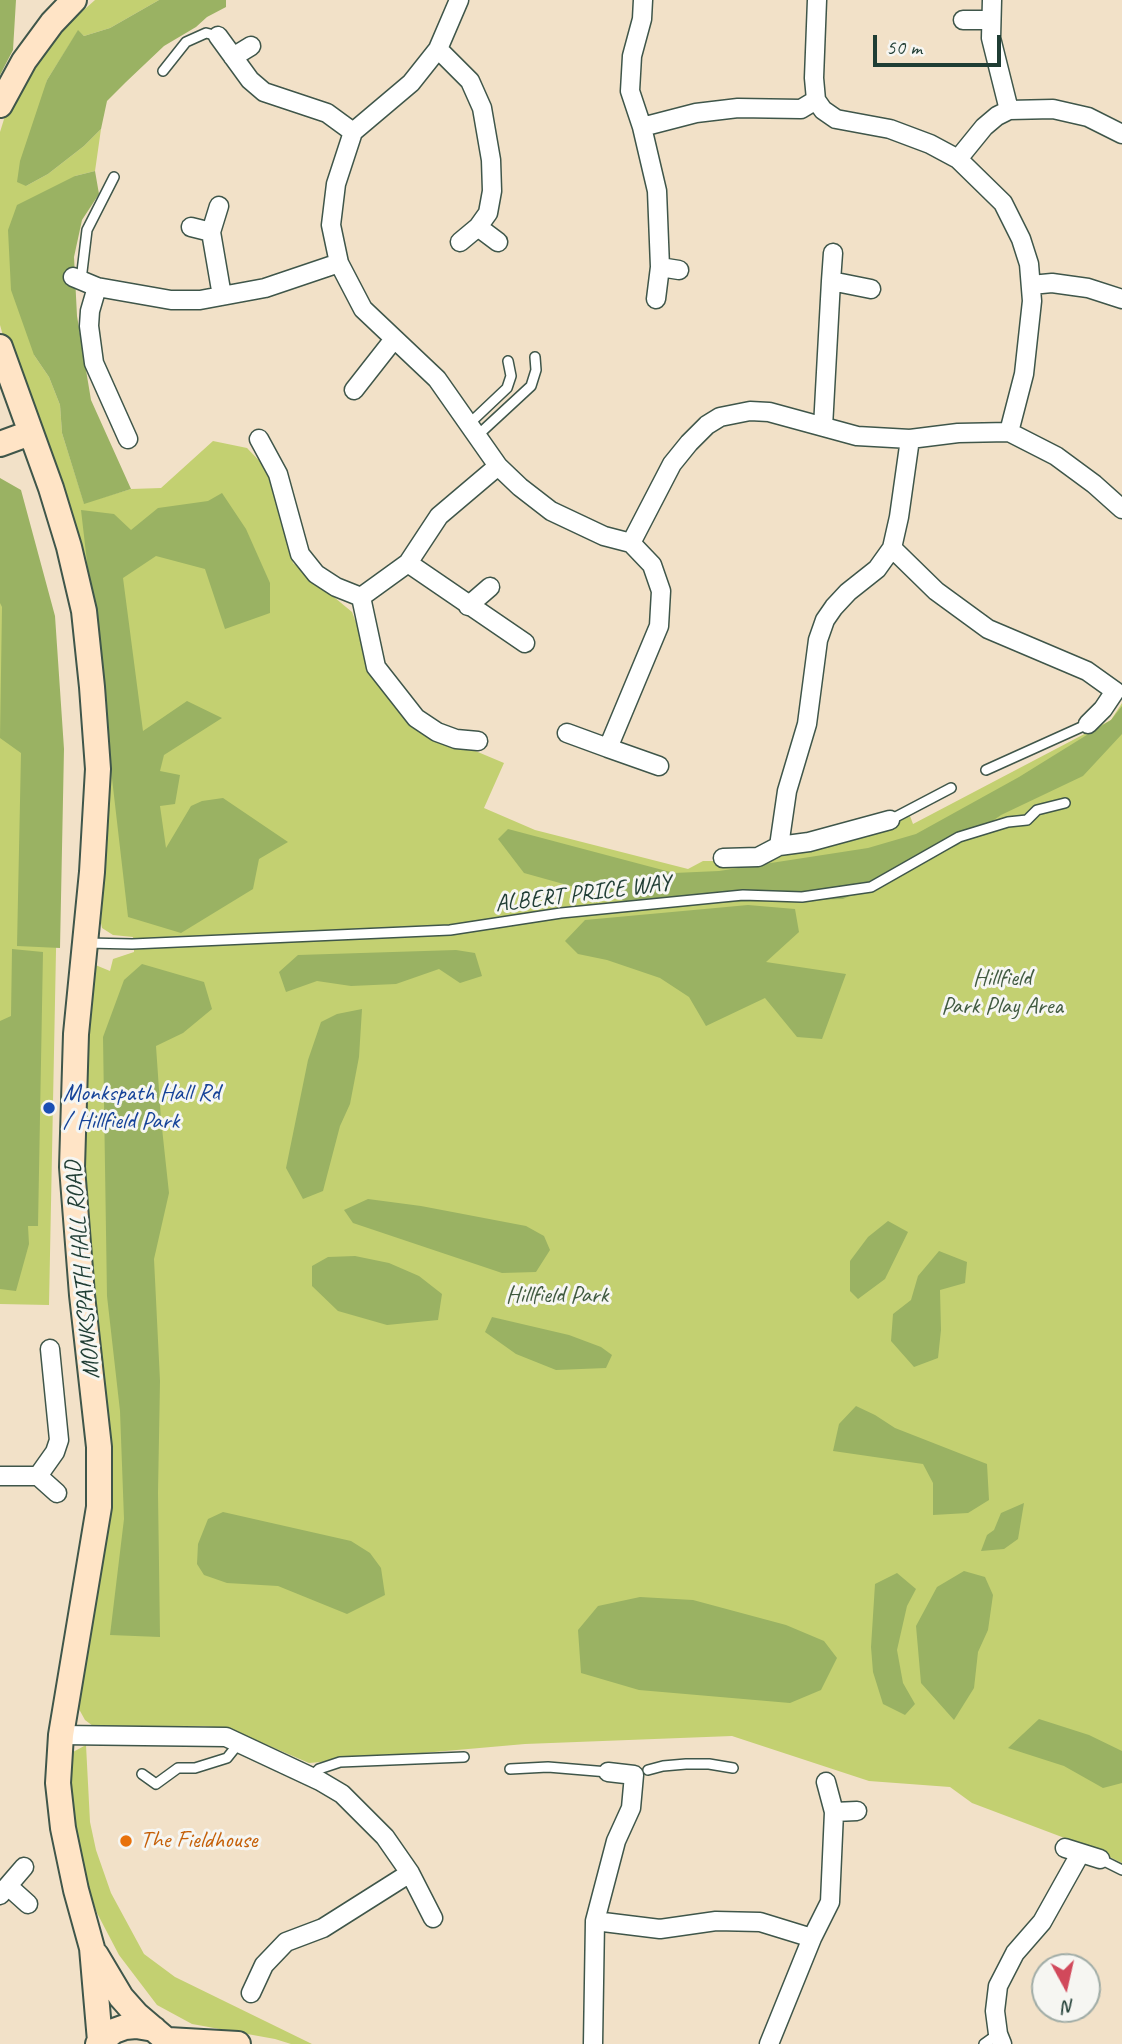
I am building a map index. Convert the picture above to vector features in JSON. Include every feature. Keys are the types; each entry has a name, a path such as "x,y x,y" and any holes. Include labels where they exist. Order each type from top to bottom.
{"street":[{"path":"0,106 23,61 52,23 74,0"},
{"path":"459,0 438,49 411,83 353,132 336,184 331,225 339,263 363,309 437,379 498,466 551,511 604,536 631,542 652,565 661,591 659,626 608,748"},
{"path":"643,0 642,19 632,56 630,91 642,127 657,191 660,267 656,299"},
{"path":"817,0 814,78 816,100 823,110 836,118 890,129 930,144 958,159 1003,203 1021,239 1029,264 1032,301 1024,374 1009,432"},
{"path":"992,0 991,38 1009,110"},
{"path":"963,20 990,20"},
{"path":"218,36 250,80 264,92 327,113 353,132"},
{"path":"233,57 251,46"},
{"path":"438,49 470,81 482,108 491,160 492,191 488,213 478,227 460,242"},
{"path":"642,127 696,113 738,108 801,109 816,100"},
{"path":"958,159 984,127 1009,110 1053,109 1088,117 1122,134"},
{"path":"219,205 211,232 222,296"},
{"path":"191,227 211,232"},
{"path":"478,227 498,242"},
{"path":"823,426 834,253"},
{"path":"128,439 94,363 89,326 90,311 84,281 171,300 200,300 265,288 339,263"},
{"path":"660,267 679,270"},
{"path":"831,281 871,289"},
{"path":"1031,285 1052,283 1088,288 1122,299"},
{"path":"354,390 394,339"},
{"name":"MONKSPATH HALL ROAD","path":"0,347 51,488 84,611 98,769 93,872 76,1034 72,1167 82,1295 99,1447 99,1507 61,1735 58,1783 62,1828 92,1948 99,2043"},
{"path":"631,542 672,464 689,443 707,425 720,417 750,411 769,412 857,436 910,439 958,433 1009,432 1056,456 1122,509"},
{"path":"0,444 30,433"},
{"path":"259,439 278,474 300,554 316,574 336,587 361,597"},
{"path":"779,846 787,791 807,724 818,640 825,620 848,592 877,569 892,548 910,439"},
{"path":"361,597 408,563 439,516 498,466"},
{"path":"892,548 936,591 988,629 1118,685 1103,709 1088,724"},
{"path":"408,563 525,643"},
{"path":"468,606 490,587"},
{"path":"361,597 376,667 415,718 437,732 456,739 478,741"},
{"path":"567,733 659,766"},
{"path":"723,858 758,857 779,846 808,842 890,820"},
{"path":"38,1476 55,1452 59,1440 50,1349"},
{"path":"0,1476 38,1476 57,1493"},
{"path":"61,1735 226,1737 311,1777 342,1794 385,1837 410,1873 433,1918"},
{"path":"593,2044 594,1921 616,1841 631,1808 641,1773 608,1772"},
{"path":"770,2044 812,1938 830,1902 834,1812 826,1782"},
{"path":"834,1812 857,1811"},
{"path":"995,2041 998,1986 1015,1953 1042,1922 1072,1851 1100,1859"},
{"path":"24,1867 4,1890 28,1903"},
{"path":"251,1993 264,1965 286,1942 323,1928 410,1873"},
{"path":"594,1921 660,1929 716,1921 760,1922 812,1938"},
{"name":"MONKSPATH HALL ROAD","path":"92,1948 121,1997 165,2038"},
{"path":"99,2043 114,2031 136,2026 165,2038 238,2044"}],"lane":[{"path":"163,71 186,42 206,33 218,36"},
{"path":"84,281 87,230 114,177"},
{"path":"474,429 531,386 536,370 535,357"},
{"path":"474,429 507,388 511,376 508,361"},
{"path":"986,771 1088,724"},
{"path":"890,820 951,788"},
{"name":"ALBERT PRICE WAY","path":"85,943 132,944 450,930 574,912 743,895 802,897 871,887 959,837 1008,822 1027,825 1037,810 1065,803"},
{"path":"142,1774 156,1784 178,1768 195,1768 227,1758 239,1742"},
{"path":"311,1777 319,1769 340,1762 464,1757"},
{"path":"641,1773 663,1766 709,1764 733,1768"},
{"path":"510,1769 548,1767 608,1772"},
{"path":"1100,1859 1122,1870"}],"green space":[{"path":"0,0 16,0 13,50 0,75"},
{"name":"Hillfield Park","path":"95,0 159,0 110,28 84,36 78,31 47,80 26,186 48,174 101,129 95,171 75,176 34,355 49,377 60,405 62,433 84,503 131,489 161,488 213,441 247,448 273,475 293,563 352,612 377,679 423,729 504,763 484,808 535,830 688,869 703,861 760,861 781,852 860,834 910,816 913,824 1111,720 1122,703 1122,1863 1091,1848 972,1803 950,1787 869,1781 732,1736 525,1744 309,1763 230,1729 204,1726 93,1726 85,1720 74,1700 93,1593 91,1302 80,1102 93,964 110,971 113,959 134,952 134,944 133,937 113,935 102,928 106,773 103,694 0,325 0,132 5,116 39,55"},
{"path":"159,0 226,0 226,7 164,46 126,82 107,101 101,129 84,146 48,174 26,186 17,182 20,161 47,80 78,30 84,36 110,28"},
{"path":"95,171 99,194 82,220 74,257 77,316 91,400 131,489 84,504 62,433 60,405 49,377 34,355 11,290 8,230 17,205 75,176"},
{"path":"0,478 60,748 49,1305 0,1304"},
{"path":"0,478 21,490 55,616 64,749 60,948 17,946 21,753 0,738"},
{"path":"222,493 246,529 270,583 270,613 225,629 205,569 156,556 123,578 143,731 187,701 222,718 164,755 160,771 180,775 175,804 160,806 166,848 191,806 202,801 223,798 288,842 259,859 253,889 181,933 128,917 81,510 114,514 131,530 158,508 208,501"},
{"path":"1122,706 1122,734 1083,776 1001,815 958,845 843,899 639,905 524,873 498,839 508,829 674,873 719,871 868,848 916,834 1019,777 1111,720"},
{"path":"748,905 795,909 799,932 766,962 846,974 822,1039 797,1037 765,998 706,1026 689,997 660,978 607,960 578,954 565,941 585,920"},
{"path":"12,949 43,952 38,1226 28,1226 29,1244 16,1291 0,1289 0,1021 11,1016"},
{"path":"456,950 475,953 482,976 460,983 439,969 396,984 351,986 317,981 286,992 279,972 298,955"},
{"path":"142,964 204,982 212,1009 183,1033 156,1046 169,1193 154,1259 160,1381 160,1637 110,1635 124,1519 120,1411 107,1296 103,1037 124,980"},
{"path":"362,1009 359,1057 350,1104 340,1126 323,1191 303,1199 286,1168 308,1060 321,1022 337,1014"},
{"path":"368,1199 526,1226 544,1236 550,1250 536,1272 502,1273 353,1223 344,1210"},
{"path":"888,1221 908,1232 885,1279 858,1299 850,1291 850,1261 868,1237"},
{"path":"939,1251 967,1262 965,1283 940,1290 941,1330 938,1358 914,1367 891,1341 893,1314 911,1300 918,1276"},
{"path":"355,1256 389,1263 419,1276 442,1294 438,1320 387,1325 338,1311 312,1286 312,1266 328,1257"},
{"path":"492,1317 569,1335 601,1347 612,1355 606,1368 556,1370 516,1354 485,1332"},
{"path":"856,1406 895,1428 987,1464 989,1500 968,1513 933,1515 933,1483 923,1464 833,1451 839,1424"},
{"path":"1024,1503 1018,1539 1004,1549 981,1551 987,1535 994,1530 1001,1513"},
{"path":"223,1512 351,1541 370,1553 381,1568 385,1595 347,1614 278,1586 227,1583 204,1575 197,1564 198,1544 208,1519"},
{"path":"964,1571 985,1577 993,1595 988,1630 978,1652 974,1688 954,1720 921,1683 916,1626 937,1587"},
{"path":"897,1573 916,1589 907,1606 897,1650 903,1683 915,1704 905,1715 883,1704 873,1672 871,1647 875,1584"},
{"path":"640,1597 693,1600 786,1625 824,1641 837,1658 821,1690 790,1703 639,1690 581,1673 578,1630 598,1606"},
{"path":"1039,1719 1089,1735 1122,1751 1122,1783 1103,1788 1064,1766 1008,1748"},
{"path":"86,1745 90,1822 96,1850 111,1893 144,1954 175,1977 312,2044 291,2044 192,2024 157,2005 119,1955 97,1913 82,1871 69,1814 68,1763 73,1752"}],"place":[{"name":"Monkspath Hall Rd / Hillfield Park","path":"49,1108"},
{"name":"The Fieldhouse","path":"126,1841"}],"park label":[{"name":"Hillfield Park Play Area","path":"1002,993"}]}
